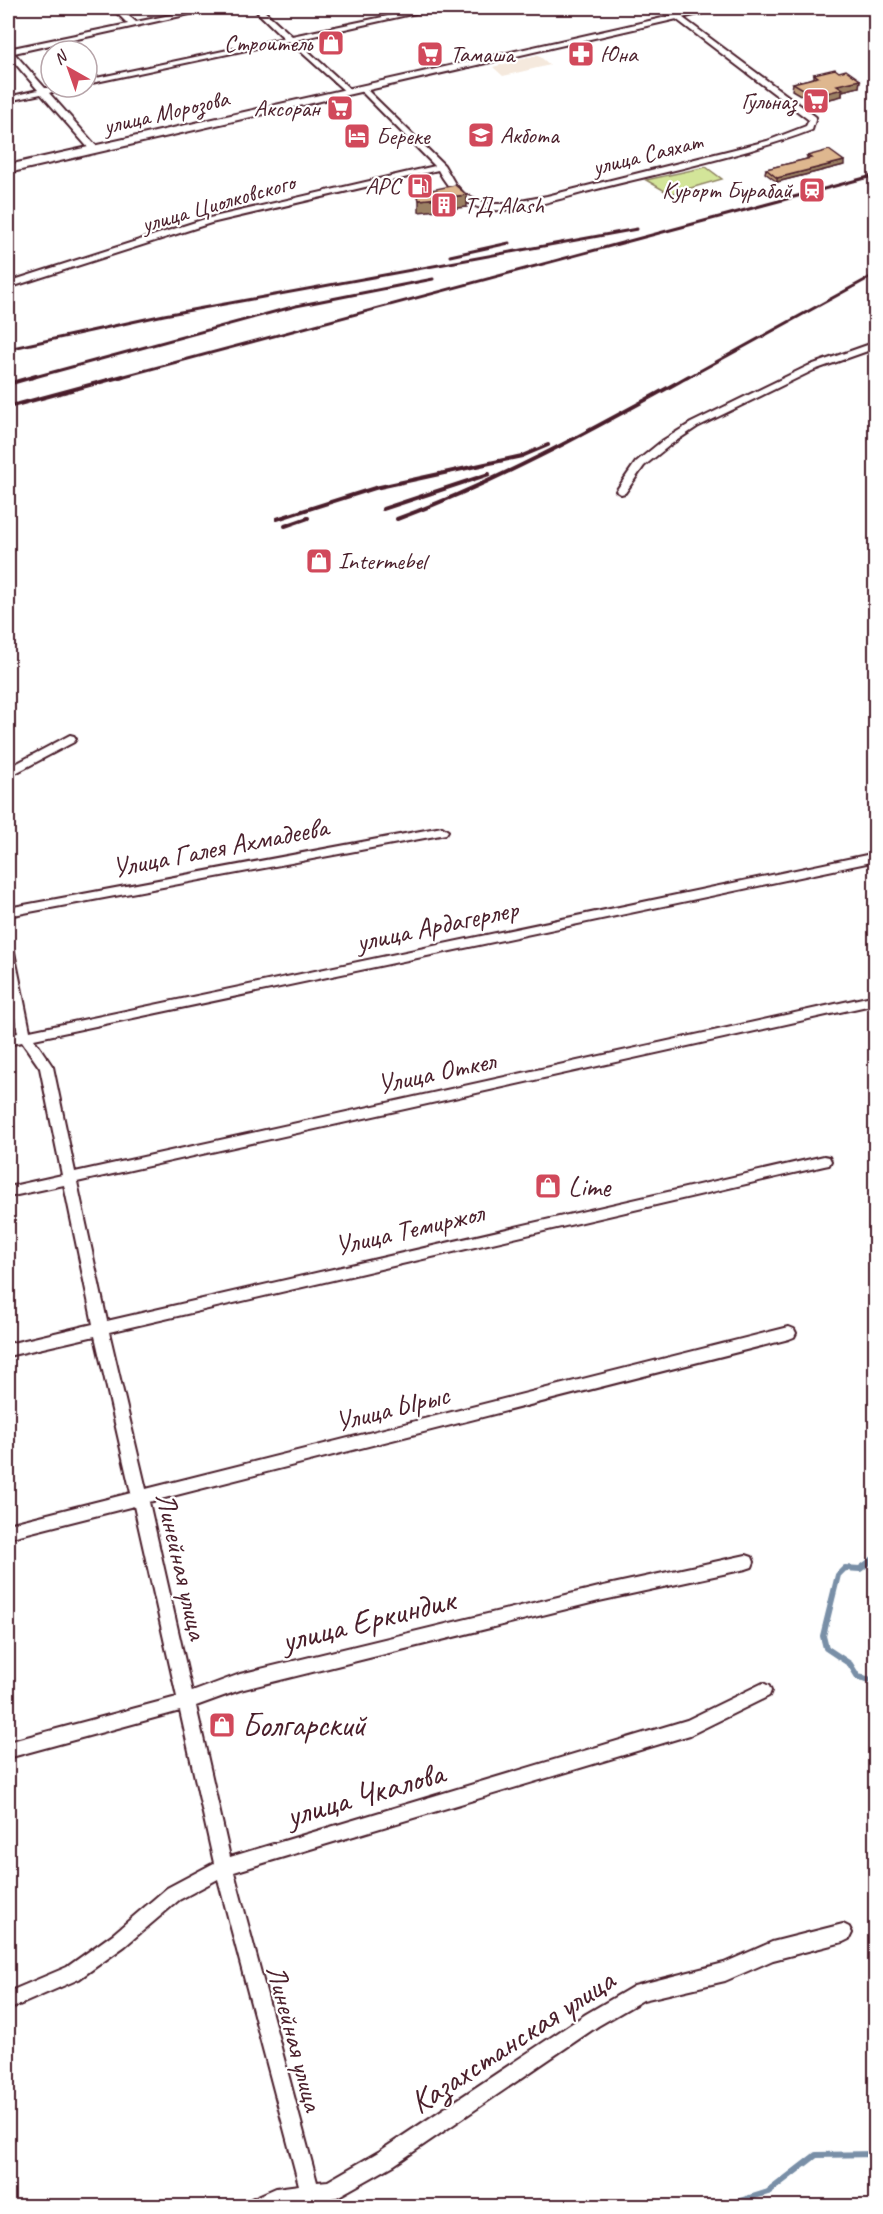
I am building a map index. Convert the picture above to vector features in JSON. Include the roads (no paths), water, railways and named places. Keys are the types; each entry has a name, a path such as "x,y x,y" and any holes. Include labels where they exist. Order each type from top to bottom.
{"main road":[{"name":"улица Морозова","path":"8,169 719,8"}],"street":[{"path":"115,8 134,25"},
{"path":"8,52 213,8"},
{"path":"257,8 348,92"},
{"path":"99,79 434,8"},
{"name":"улица Саяхат","path":"364,88 441,167 451,185 461,196 487,207 505,207 681,166 770,142 809,128 813,119 679,17"},
{"path":"8,52 39,85"},
{"path":"8,99 39,92"},
{"path":"52,99 94,149"},
{"name":"улица Циолковского","path":"8,285 208,221 441,167"},
{"path":"621,491 640,464 666,442 694,425 811,368 876,345"},
{"path":"8,773 70,739"},
{"name":"Улица Галея Ахмадеева","path":"8,912 442,831"},
{"name":"улица Ардагерлер","path":"8,1040 876,857"},
{"name":"Линейная улица","path":"8,952 26,1036 46,1067 101,1328 224,1867 310,2192"},
{"name":"Улица Откел","path":"8,1192 876,999"},
{"name":"Улица Темиржол","path":"8,1350 824,1161"},
{"name":"Улица Ырыс","path":"8,1531 789,1334"},
{"name":"улица Еркиндик","path":"8,1750 186,1702 240,1682 599,1594 746,1562"},
{"name":"улица Чкалова","path":"8,2001 73,1973 119,1940 173,1894 224,1867 690,1727 763,1691"},
{"name":"Казахстанская улица","path":"258,2206 276,2198 330,2190 387,2158 592,2020 640,1992 725,1972 772,1951 843,1933"}],"waterway":[{"path":"876,1557 860,1569 845,1568 838,1575 823,1636 826,1648 850,1664 858,1677 876,1681"},
{"path":"724,2206 768,2192 816,2155 876,2154"}],"railway":[{"path":"117,378 876,175"},
{"path":"8,349 164,315 637,229"},
{"path":"450,256 509,243"},
{"path":"687,378 876,274"},
{"path":"31,378 296,306 433,279"},
{"path":"8,384 36,376"},
{"path":"8,407 123,376"},
{"path":"397,519 509,471 582,435 689,376"},
{"path":"277,519 375,488 522,456 548,445"},
{"path":"383,509 489,474"},
{"path":"285,526 308,518"}],"place":[{"name":"Строитель","path":"331,43"},
{"name":"Тамаша","path":"430,54"},
{"name":"Юна","path":"581,54"},
{"name":"Гульназ","path":"816,101"},
{"name":"Аксоран","path":"340,108"},
{"name":"Акбота","path":"481,135"},
{"name":"Береке","path":"357,136"},
{"name":"АРС","path":"420,186"},
{"name":"Курорт Бурабай","path":"812,190"},
{"name":"ТД Alash","path":"444,205"},
{"name":"Intermebel","path":"319,561"},
{"name":"Lime","path":"548,1186"},
{"name":"Болгарский","path":"222,1725"}]}
